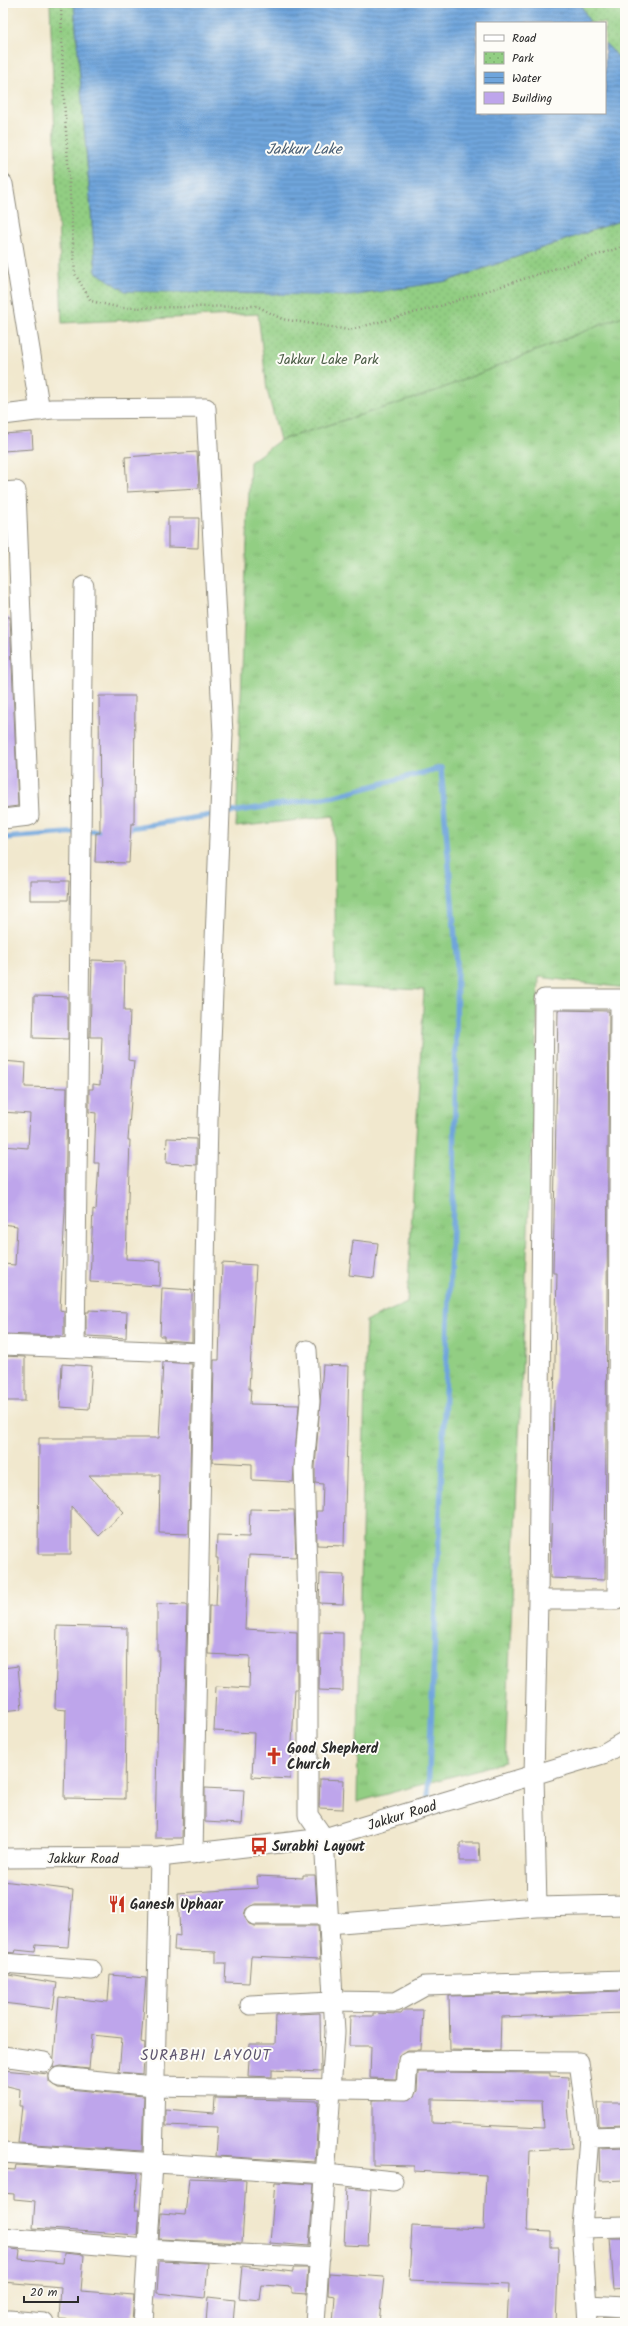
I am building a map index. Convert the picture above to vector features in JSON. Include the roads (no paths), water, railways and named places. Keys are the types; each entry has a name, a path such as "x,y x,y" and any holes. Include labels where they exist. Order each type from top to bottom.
{"street":[{"path":"3,184 40,410"},
{"path":"3,415 40,410 206,408 223,734 208,1120 193,1854"},
{"path":"3,492 16,491 29,816 3,819"},
{"path":"75,1348 84,586"},
{"path":"537,1908 534,1775 538,1600 544,999 620,999 617,1600 538,1600"},
{"path":"3,1345 203,1353"},
{"path":"307,1350 310,1401 304,1467 308,1607 308,1815 324,1838 334,2032 326,2174 315,2323"},
{"name":"Jakkur Road","path":"3,1858 160,1857 324,1838 603,1754 625,1741"},
{"path":"143,2323 153,2164 160,1857"},
{"path":"255,1915 328,1920 537,1908 625,1905"},
{"path":"3,1963 92,1970"},
{"path":"250,2005 333,2001 396,2002 426,1986 625,1980"},
{"path":"3,2056 44,2062"},
{"path":"59,2077 154,2086 406,2090 408,2061 579,2062 588,2137 582,2228 588,2314 625,2307"},
{"path":"588,2137 625,2136"},
{"path":"3,2153 153,2164 326,2174 393,2181"},
{"path":"582,2228 625,2227"},
{"path":"3,2237 147,2249 320,2258"},
{"path":"9,2320 44,2323"}],"water":[{"name":"Jakkur Lake","path":"74,3 580,3 590,22 476,22 476,114 606,114 606,44 625,64 625,219 448,281 351,296 125,291 96,272"}],"waterway":[{"path":"123,829 335,796 441,768 457,963 454,1181 428,1796"},
{"path":"3,838 107,830"}],"place":[{"name":"Good Shepherd Church","path":"274,1756"},
{"name":"Surabhi Layout","path":"259,1846"},
{"name":"Ganesh Uphaar","path":"117,1904"}],"district":[{"name":"SURABHI LAYOUT","path":"206,2055"}],"park label":[{"name":"Jakkur Lake Park","path":"328,359"}]}
